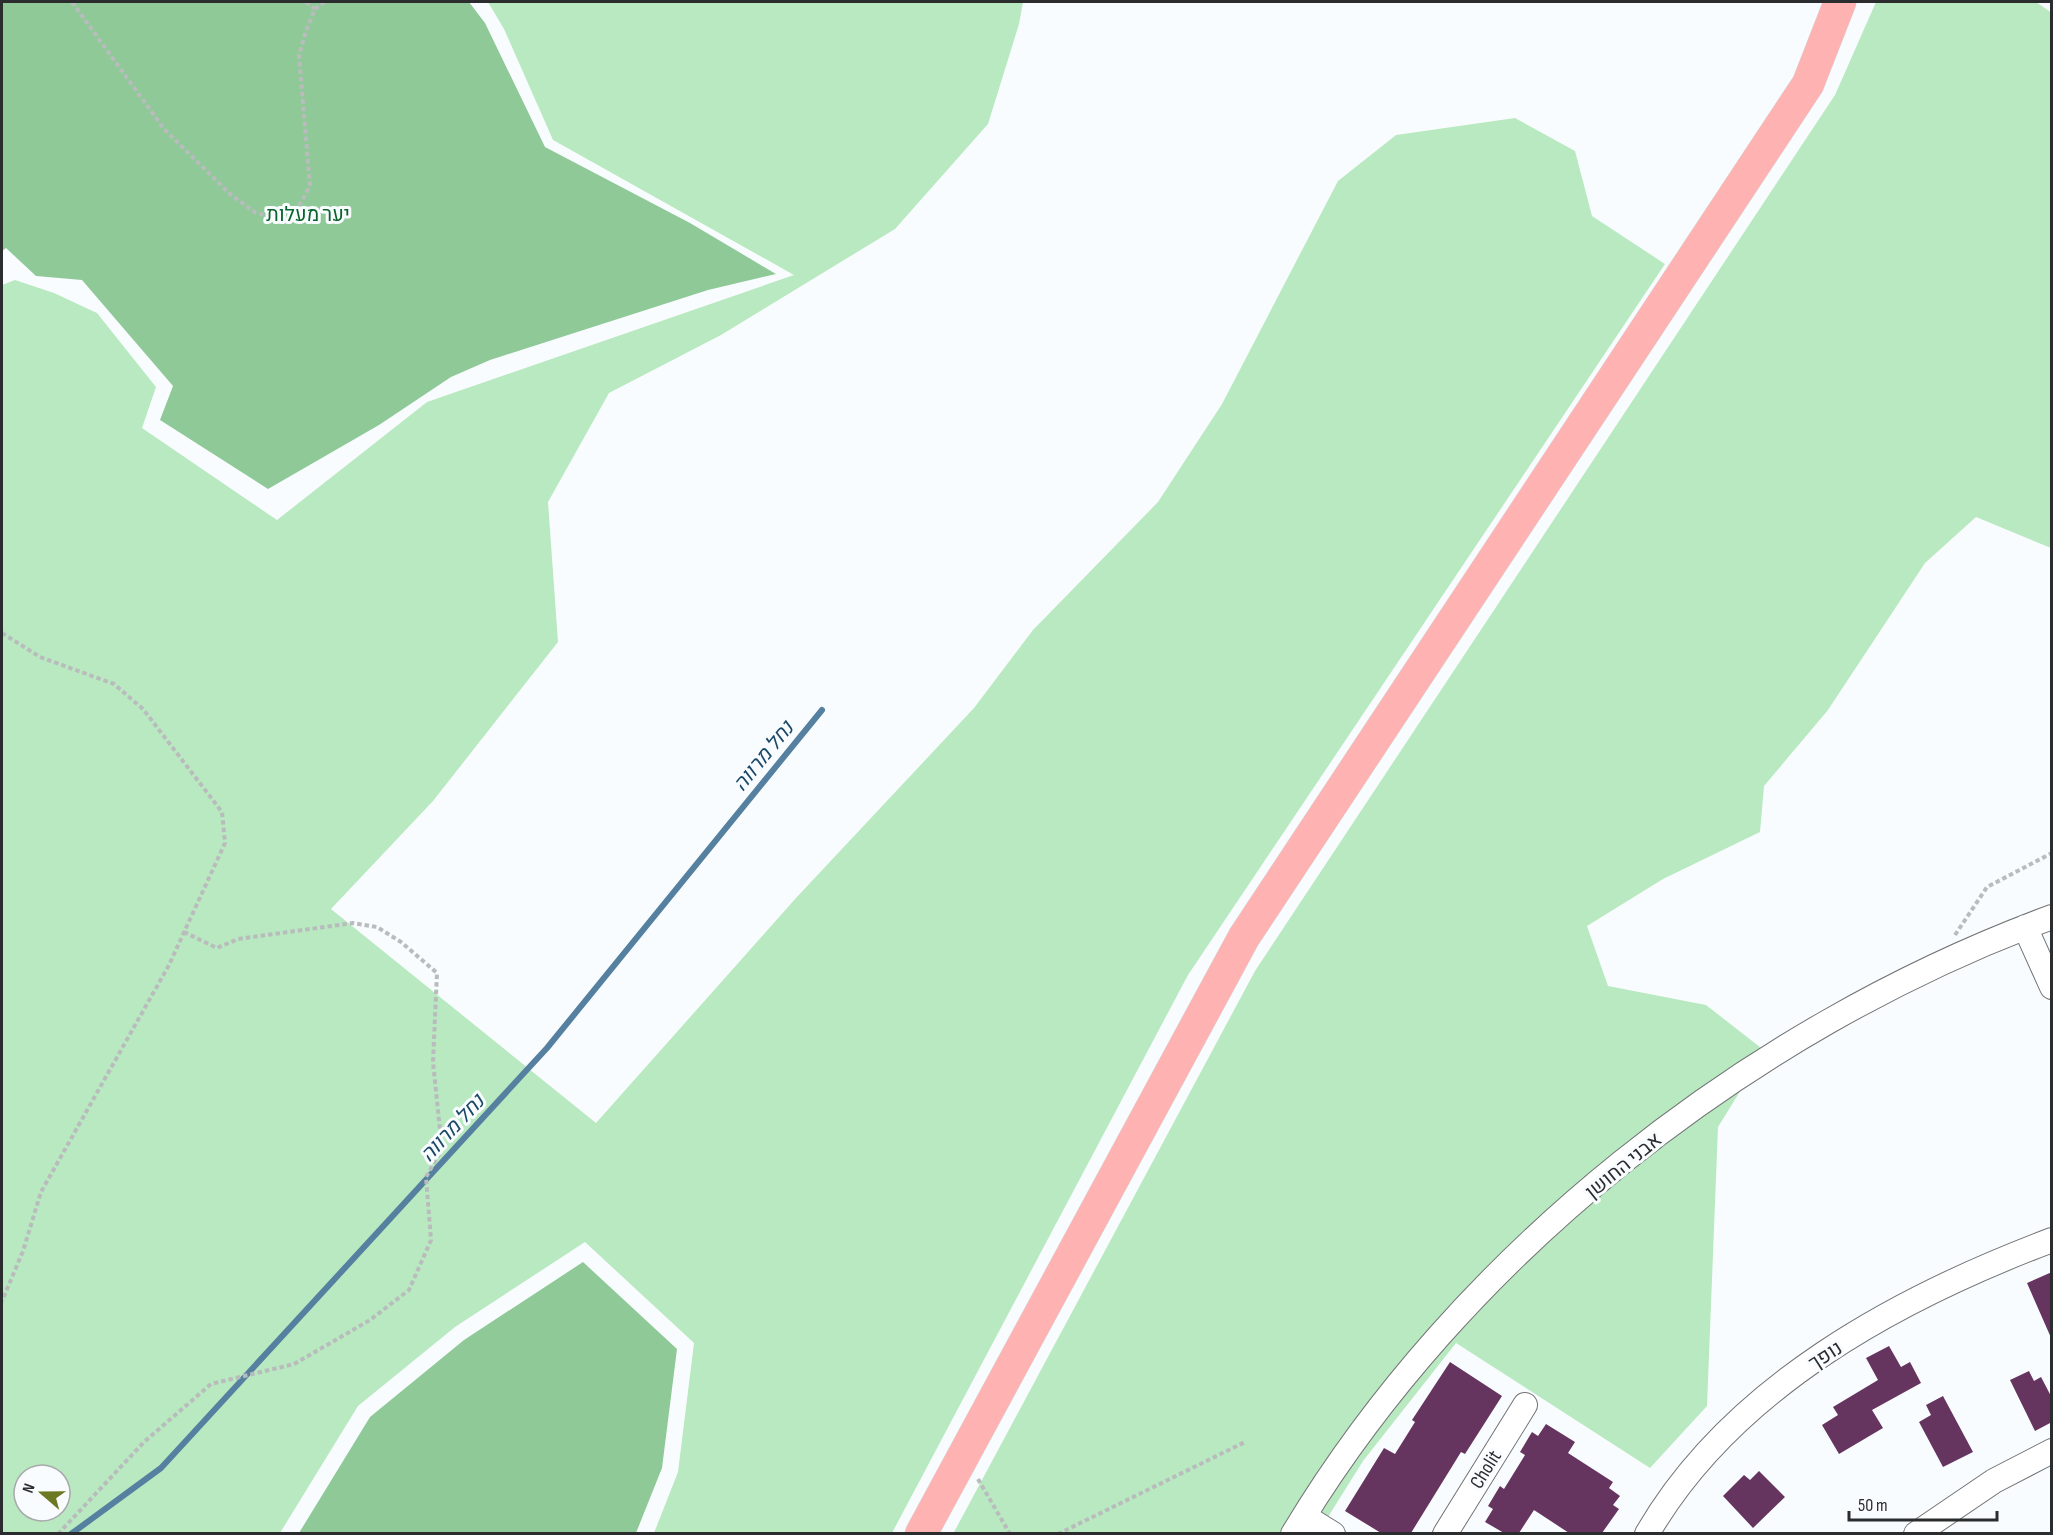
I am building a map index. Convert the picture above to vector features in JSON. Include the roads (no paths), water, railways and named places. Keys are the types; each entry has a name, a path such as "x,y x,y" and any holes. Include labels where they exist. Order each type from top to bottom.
{"main road":[{"path":"921,1533 1244,937 1808,84 1840,2"}],"street":[{"name":"אבני החושן","path":"1299,1525 1361,1431 1438,1335 1527,1246 1588,1192 1719,1091 1790,1045 1864,1002 1942,963 2052,917"},
{"path":"2025,927 2052,987"},
{"name":"נופך","path":"1647,1533 1681,1483 1715,1443 1754,1407 1796,1374 1851,1338 1916,1301 1980,1270 2052,1240"},
{"name":"Cholit","path":"1445,1533 1525,1405"},
{"path":"1916,1533 1994,1480 2052,1451"},
{"path":"1299,1525 1333,1533"}],"waterway":[{"name":"נחל מרווה","path":"71,1534 161,1468 547,1048 822,710"}],"park label":[{"name":"יער מעלות","path":"308,214"}]}
